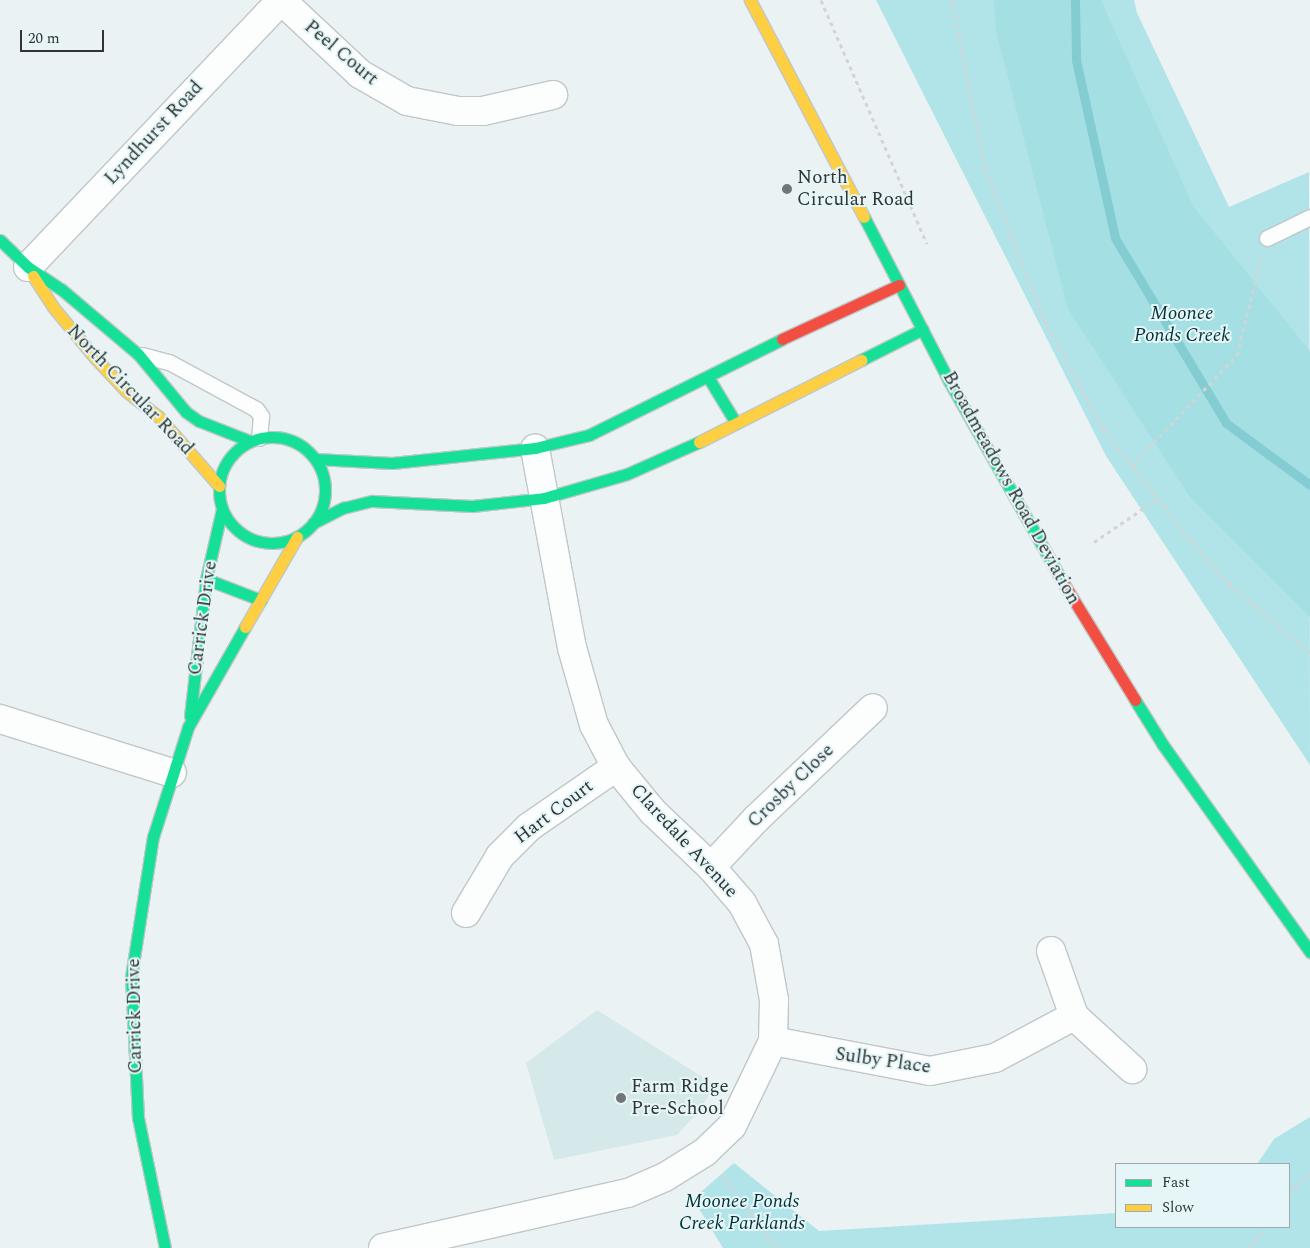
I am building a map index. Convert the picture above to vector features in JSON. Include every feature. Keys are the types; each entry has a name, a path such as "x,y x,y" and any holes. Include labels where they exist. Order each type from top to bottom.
{"street":[{"name":"Peel Court","path":"281,0 360,74 407,101 458,111 483,111 553,95"},
{"name":"Lyndhurst Road","path":"28,267 281,0"},
{"name":"Broadmeadows Road Deviation","path":"750,0 899,285 1008,487 1130,695 1310,952"},
{"name":"North Circular Road","path":"0,240 28,267 61,289 138,354 186,412 199,421 254,439"},
{"name":"North Circular Road","path":"28,267 53,308 96,359 185,444 219,486"},
{"path":"316,459 392,462 535,448 589,434 708,377 825,317 899,285"},
{"path":"314,523 322,509 325,492 323,475 316,459 291,440 254,439 228,459 219,486 222,509 231,524 246,536 262,542 280,543 297,537 314,523 343,508 372,501 472,506 544,498 627,474 678,453 923,329"},
{"path":"708,377 736,423"},
{"name":"Claredale Avenue","path":"382,1248 628,1193 665,1177 705,1152 732,1126 773,1041 774,1000 764,944 742,903 711,866 653,812 616,767 594,726 572,648 535,448"},
{"name":"Carrick Drive","path":"188,727 206,579 222,509"},
{"name":"Carrick Drive","path":"165,1248 138,1118 131,977 153,837 188,727 297,537"},
{"path":"206,579 261,600"},
{"name":"Crosby Close","path":"711,866 756,819 873,708"},
{"path":"0,719 172,773"},
{"name":"Hart Court","path":"466,914 500,856 529,828 616,767"},
{"path":"1051,951 1074,1016 1132,1069"},
{"name":"Sulby Place","path":"773,1041 930,1070 995,1058 1074,1016"}],"lane":[{"path":"1266,238 1310,217"},
{"path":"138,354 169,362 256,409 261,416 254,439"}],"path":[{"path":"820,0 927,244"},
{"path":"952,0 988,176 1044,319 1103,428 1157,499 1229,584 1310,653"},
{"path":"1132,466 1146,454 1236,356 1266,238"},
{"path":"1094,542 1157,499"},
{"path":"705,1152 776,1248"},
{"path":"1290,1192 1310,1172"},
{"path":"1250,1248 1262,1228"}],"shaded area":[{"name":"Farm Ridge Pre-School","path":"597,1010 715,1085 699,1111 677,1135 554,1160 526,1063"}],"green space":[{"name":"Moonee Ponds Creek","path":"876,0 1134,0 1137,13 1229,207 1309,172 1310,765 1106,456"},
{"path":"994,0 1101,0 1193,206 1310,351 1310,617 1190,497 1068,309 996,31"},
{"name":"Moonee Ponds Creek Parklands","path":"1310,1117 1310,1248 723,1248 693,1199 734,1163 819,1231 1115,1213 1115,1228 1290,1228 1290,1163 1258,1163 1274,1139"}],"waterway":[{"name":"Moonee Ponds Creek","path":"1075,0 1076,60 1115,238 1226,423 1310,485"}],"traffic: fast":[{"path":"864,217 949,381 1064,584"},
{"path":"0,240 28,267 61,289 138,354 186,412 199,421 250,441"},
{"path":"861,360 923,329"},
{"path":"316,459 392,463 535,448 589,435 782,339"},
{"path":"708,377 736,423"},
{"path":"272,437 292,441 309,453 321,470 325,490 321,510 309,527 292,539 272,543 252,539 235,527 223,510 219,490 223,470 235,453 252,441 272,437"},
{"path":"313,523 343,508 372,501 472,506 544,498 627,474 699,442"},
{"path":"190,716 206,579 222,509"},
{"path":"206,579 261,600"},
{"path":"165,1248 138,1118 131,977 153,837 188,727 245,627"},
{"path":"1135,700 1163,745 1310,952"}],"traffic: slow":[{"path":"750,0 864,217"},
{"path":"33,276 53,307 96,359 127,392 158,416 219,486"},
{"path":"699,442 861,360"},
{"path":"245,627 297,537"}],"traffic: jam":[{"path":"782,339 899,285"},
{"path":"1064,584 1135,700"}],"place":[{"name":"North Circular Road","path":"787,189"},
{"name":"Farm Ridge Pre-School","path":"621,1098"}]}
